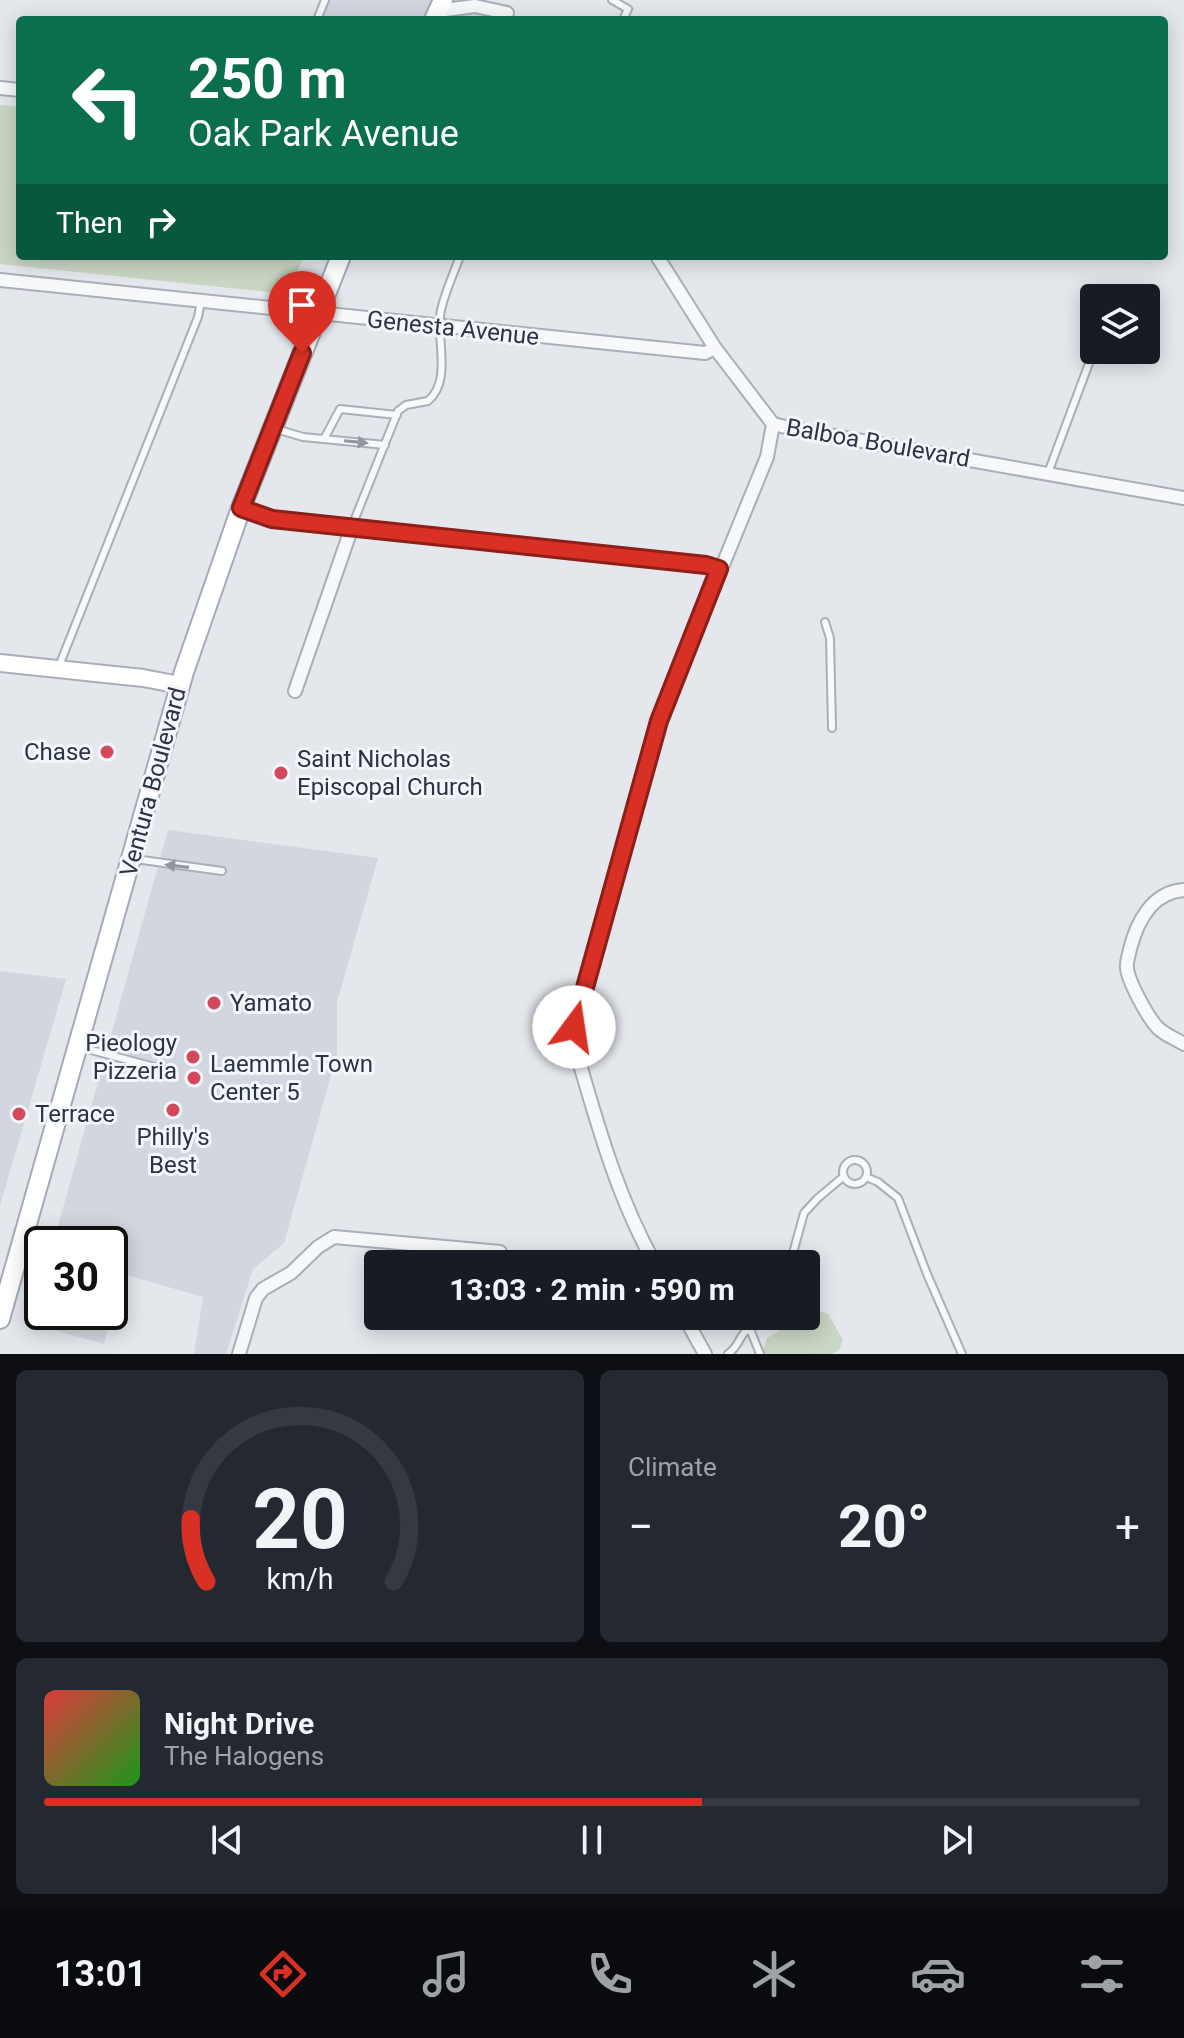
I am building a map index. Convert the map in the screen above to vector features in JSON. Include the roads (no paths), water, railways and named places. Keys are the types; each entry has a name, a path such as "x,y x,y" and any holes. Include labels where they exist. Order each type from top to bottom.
{"main road":[{"name":"Ventura Boulevard","path":"0,1319 180,685 241,508 339,260"}],"street":[{"path":"500,0 510,16"},
{"path":"438,10 475,6 510,16"},
{"name":"Balboa Boulevard","path":"660,260 715,348 773,424 1184,498"},
{"name":"Genesta Avenue","path":"0,280 705,353 715,348"},
{"path":"647,1250 620,1192 574,1044 574,1027 659,721 767,457 773,424"},
{"path":"241,508 272,519 706,565 719,569"},
{"path":"295,691 352,527"},
{"path":"0,663 180,685"},
{"path":"1184,890 1176,890 1159,899 1144,913 1134,931 1126,967 1158,1029 1184,1044"},
{"path":"239,1354 256,1298 263,1289 291,1273 318,1247 334,1237 478,1250"},
{"path":"692,1330 705,1354"}],"lane":[{"path":"612,0 628,9 625,16"},
{"path":"352,527 397,415 406,405 428,401 438,387 441,311 459,260"},
{"path":"58,669 198,317 201,301"},
{"path":"1048,473 1089,364"},
{"path":"324,439 340,409 397,415"},
{"path":"273,428 303,437 385,445"},
{"path":"825,622 830,638 832,728"},
{"path":"132,858 222,871"},
{"path":"79,1047 158,1068"},
{"path":"794,1250 804,1213 843,1177 845,1165 855,1160 865,1165 866,1177 861,1183 853,1184 843,1177"},
{"path":"866,1177 878,1182 898,1198 962,1354"},
{"path":"728,1354 738,1348 748,1330"},
{"path":"750,1330 760,1354"}],"place":[{"name":"Chase","path":"107,752"},
{"name":"Saint Nicholas Episcopal Church","path":"281,773"},
{"name":"Yamato","path":"214,1003"},
{"name":"Pieology Pizzeria","path":"193,1057"},
{"name":"Laemmle Town Center 5","path":"194,1078"},
{"name":"Philly's Best","path":"173,1110"},
{"name":"Terrace","path":"19,1114"}]}
